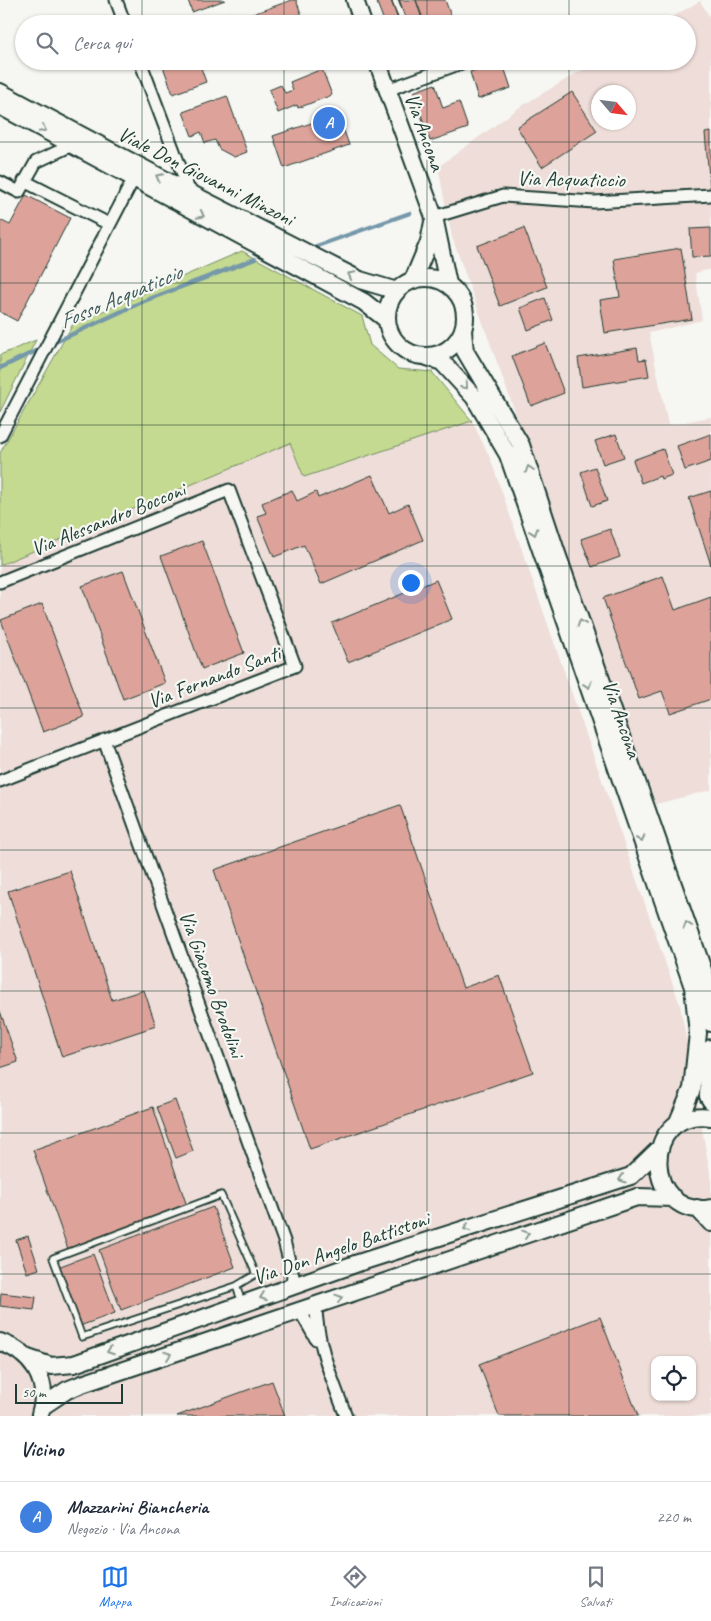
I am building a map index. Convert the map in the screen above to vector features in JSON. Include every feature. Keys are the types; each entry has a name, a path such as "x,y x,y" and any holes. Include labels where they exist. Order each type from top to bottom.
{"main road":[{"path":"354,0 360,15"},
{"name":"Via Ancona","path":"380,70 434,217 448,284"},
{"name":"Viale Don Giovanni Minzoni","path":"0,92 190,194 360,280 396,291"},
{"name":"Viale Don Giovanni Minzoni","path":"0,106 364,302 387,320"},
{"path":"413,280 429,242 434,217"},
{"path":"431,278 448,284 460,297 464,305 466,314 463,332 452,346 436,355 427,356 410,353 397,343 388,328 387,310 396,291 404,284 413,280 431,278"},
{"name":"Via Ancona","path":"463,332 464,351 521,445 559,560 709,987 711,1023"},
{"name":"Via Ancona","path":"427,356 442,362 474,397 508,454 693,987 698,1033 692,1089 677,1124 663,1139 659,1149"},
{"path":"694,944 711,971"},
{"path":"711,1048 708,1096 711,1101"},
{"path":"677,1124 687,1119 711,1117"},
{"path":"659,1149 657,1158 659,1176 668,1192 674,1198 689,1206 704,1208 711,1223"},
{"name":"Via Don Angelo Battistoni","path":"28,1358 50,1366 74,1364 358,1263 631,1176 659,1149"},
{"name":"Via Don Angelo Battistoni","path":"41,1411 67,1390 82,1384 316,1305 637,1197 674,1198"},
{"name":"Via Don Angelo Battistoni","path":"0,1342 14,1347 28,1358 38,1372 43,1389 41,1411"}],"street":[{"path":"116,0 122,15"},
{"path":"143,70 190,194"},
{"path":"387,90 442,70"},
{"path":"0,182 19,192 36,162 72,145"},
{"path":"0,436 134,178"},
{"path":"24,181 109,224"},
{"name":"Via Acquaticcio","path":"434,217 503,196 594,202 711,195"},
{"name":"Via Alessandro Bocconi","path":"0,582 229,490"},
{"name":"Via Fernando Santi","path":"0,781 295,666 229,490"},
{"name":"Via Giacomo Brodolini","path":"104,740 284,1240 293,1276 291,1287"},
{"name":"Via Giacomo Brodolini","path":"284,1240 301,1273 308,1281"},
{"path":"316,1305 316,1320 324,1354 346,1416"},
{"path":"300,1311 324,1354"}],"lane":[{"path":"396,0 401,15"},
{"path":"221,1195 256,1274 236,1286 82,1337 53,1258 221,1195"},
{"path":"236,1286 242,1304"}],"shaded area":[{"path":"700,1 711,19 711,269 695,273 702,320 649,333 668,425 711,417 711,790 656,804 452,237 438,167 520,107 582,70 696,70 696,15 676,15"},
{"path":"472,421 490,458 680,1005 711,1179 711,1416 0,1416 0,565 290,442 304,477"}],"green space":[{"path":"242,251 362,316 370,345 398,369 432,372 472,421 304,477 290,443 0,565 0,453 73,324"},
{"path":"36,340 0,412 0,355"}],"building":[{"path":"188,0 225,0 192,12"},
{"path":"296,0 302,15 250,15"},
{"path":"376,0 416,0 421,15 382,15"},
{"path":"416,0 445,0 451,15 422,15"},
{"path":"164,70 202,70 206,82 173,94"},
{"path":"322,70 332,95 298,108 297,105 278,113 269,90 281,85 285,93 293,90 290,82"},
{"path":"476,70 505,70 511,88 478,99 470,72"},
{"path":"435,84 443,108 459,102 468,128 430,141 413,92"},
{"path":"572,92 591,122 591,130 597,131 542,167 517,127"},
{"path":"227,96 247,152 234,157 219,149 215,140 205,143 201,132 192,136 183,112"},
{"path":"338,114 349,145 284,168 273,136"},
{"path":"711,132 711,187 710,187 705,133"},
{"path":"26,195 70,218 17,321 0,312 0,220 10,225"},
{"path":"524,228 547,287 500,306 477,246"},
{"path":"711,228 711,256 692,257 690,229"},
{"path":"681,248 692,319 605,333 600,300 620,297 614,259"},
{"path":"545,298 553,320 528,330 520,308"},
{"path":"545,343 564,393 531,406 512,356"},
{"path":"637,348 639,360 646,359 649,376 582,387 578,358"},
{"path":"616,434 624,457 603,464 595,441"},
{"path":"711,434 711,461 685,470 677,446"},
{"path":"663,449 672,475 661,479 660,476 641,483 633,460"},
{"path":"595,467 607,501 592,506 581,472"},
{"path":"372,475 389,513 408,504 423,540 321,584 304,545 274,557 257,516 266,513 262,503 292,490 297,501 316,492 318,498"},
{"path":"711,491 711,565 689,498"},
{"path":"610,529 620,557 592,567 581,539"},
{"path":"202,541 244,653 202,669 161,556"},
{"path":"123,571 165,683 123,699 82,586"},
{"path":"663,576 675,610 711,597 711,699 670,713 662,691 639,699 603,598"},
{"path":"436,580 452,619 348,662 332,623"},
{"path":"42,604 84,717 43,732 1,620"},
{"path":"400,805 463,988 499,975 533,1072 310,1149 214,870"},
{"path":"70,871 112,1000 144,990 156,1026 62,1057 8,891"},
{"path":"0,1011 18,1062 0,1068"},
{"path":"175,1100 193,1151 176,1158 157,1107"},
{"path":"153,1107 187,1206 68,1249 33,1150"},
{"path":"213,1207 235,1267 121,1310 99,1250"},
{"path":"28,1236 39,1269 27,1273 16,1240"},
{"path":"93,1254 115,1313 77,1327 55,1268"},
{"path":"1,1293 36,1297 34,1310 0,1306"},
{"path":"600,1317 638,1416 499,1416 479,1364"},
{"path":"272,1381 285,1416 177,1416 212,1403"}],"waterway":[{"path":"311,248 410,213"},
{"name":"Fosso Acquaticcio","path":"51,344 144,301 255,259"},
{"name":"Fosso Acquaticcio","path":"0,368 42,348"}],"place":[{"name":"Mazzarini Biancheria","path":"329,123"}]}
